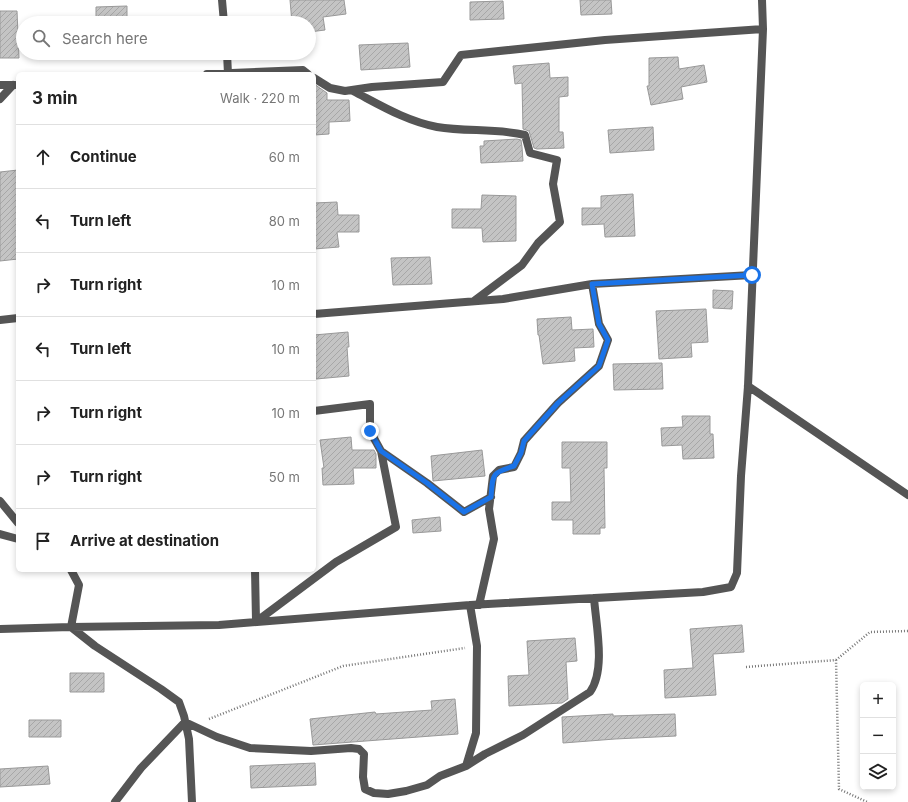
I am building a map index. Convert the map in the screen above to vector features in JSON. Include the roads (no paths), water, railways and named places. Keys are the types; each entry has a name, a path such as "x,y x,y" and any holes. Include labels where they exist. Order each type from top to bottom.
{"street":[{"path":"222,0 223,16"},
{"path":"0,630 71,627 219,625 470,605 703,592 731,588 737,573 741,476 748,386 763,29 762,0"},
{"path":"316,79 330,88 344,91 372,87 442,82 461,54 605,40 763,29"},
{"path":"227,60 228,72"},
{"path":"253,72 303,70 306,72"},
{"path":"0,85 15,85"},
{"path":"0,100 15,85"},
{"path":"352,90 401,116 436,127 481,132 513,132 525,135 530,153 557,160 553,184 560,222 538,244 522,265 474,301"},
{"path":"316,314 503,299 592,284 752,275"},
{"path":"479,605 494,539 489,509 493,476 499,470 514,466 521,453 524,441 558,403 599,366 608,340 599,324 592,284"},
{"path":"0,320 16,318"},
{"path":"748,386 908,495"},
{"path":"256,621 336,562 396,527 381,451 370,431 370,404 316,411"},
{"path":"381,451 427,483 464,512 491,497"},
{"path":"0,501 16,521"},
{"path":"0,534 16,538"},
{"path":"71,627 80,585 72,572"},
{"path":"255,572 256,621"},
{"path":"185,722 217,737 250,748 311,751 351,748 360,749 364,754 363,777 365,789 374,793 388,794 427,785 440,776 466,766 484,754 523,734 590,692 595,685 598,676 600,662 594,598"},
{"path":"466,766 476,733 477,646 470,605"},
{"path":"71,627 95,646 179,702 189,739 192,802"},
{"path":"115,802 141,768 185,722"}]}
